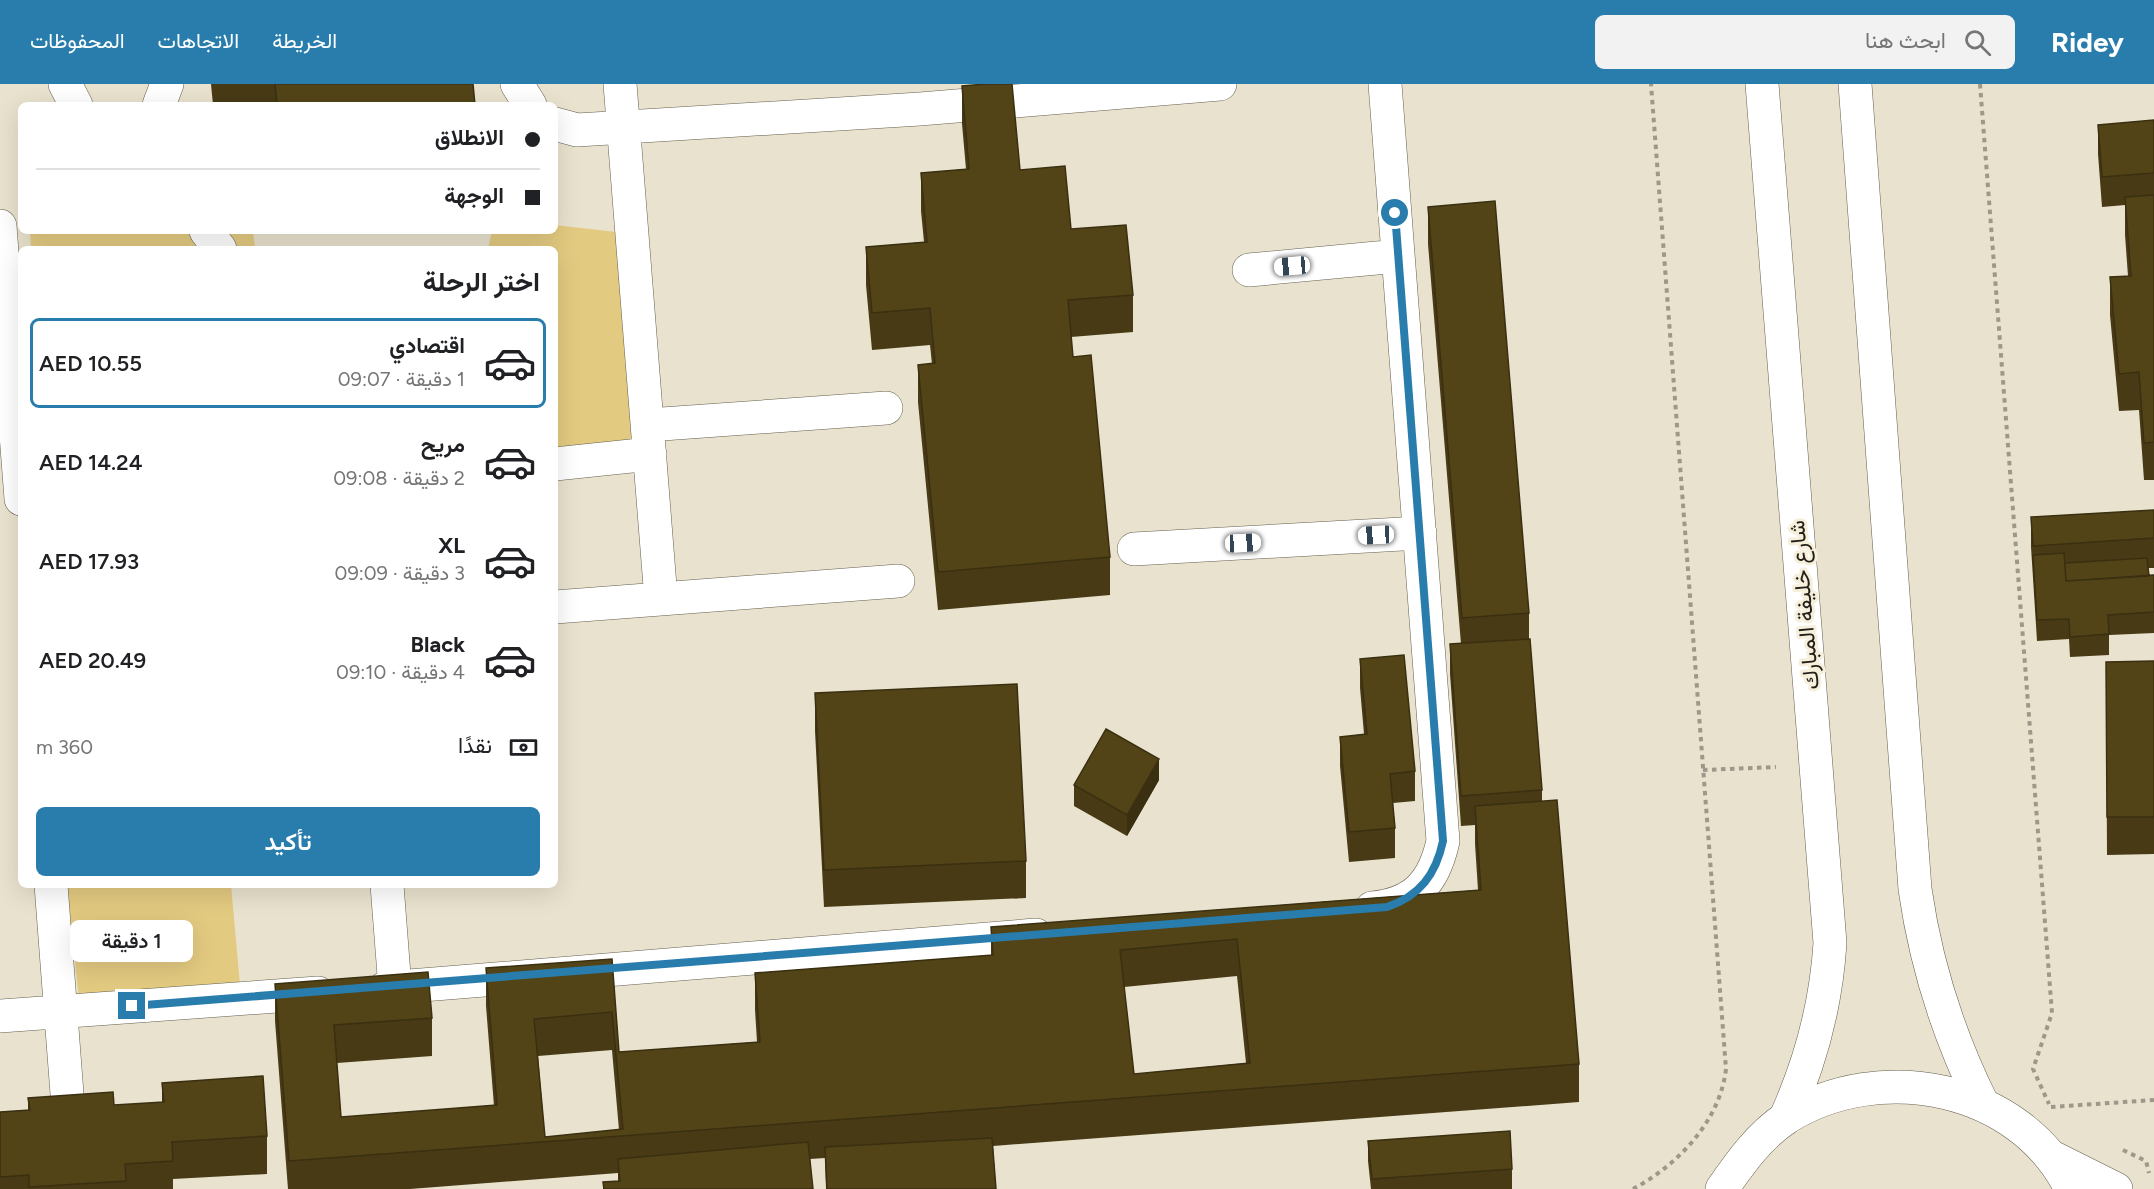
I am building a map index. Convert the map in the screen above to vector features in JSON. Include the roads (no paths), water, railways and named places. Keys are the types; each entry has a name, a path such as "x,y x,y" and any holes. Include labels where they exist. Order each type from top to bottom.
{"main road":[{"path":"65,84 74,102"},
{"path":"160,102 167,84"},
{"path":"516,84 528,102"},
{"path":"620,84 662,599"},
{"path":"558,125 577,130 623,127 919,96 1220,84"},
{"path":"1342,910 1387,907 1404,902 1419,891 1431,876 1439,860 1443,841 1385,84"},
{"name":"شارع خليفة المبارك","path":"1762,84 1830,943 1827,980 1815,1042 1785,1119"},
{"path":"1855,84 1915,889 1932,978 1954,1043 1983,1105"},
{"path":"0,226 8,434 18,475"},
{"path":"208,234 218,246"},
{"path":"1249,270 1398,256"},
{"path":"558,463 649,439 886,408"},
{"path":"1134,549 1420,533"},
{"path":"558,607 898,581"},
{"path":"51,888 70,1133"},
{"path":"387,888 395,988"},
{"path":"0,1016 395,988 1060,933"},
{"path":"1722,1189 1749,1150 1785,1119 1821,1100 1861,1088 1892,1086 1944,1091 1983,1105 2020,1129 2047,1154 2076,1171 2132,1186"},
{"path":"2047,1154 2071,1189"}]}
